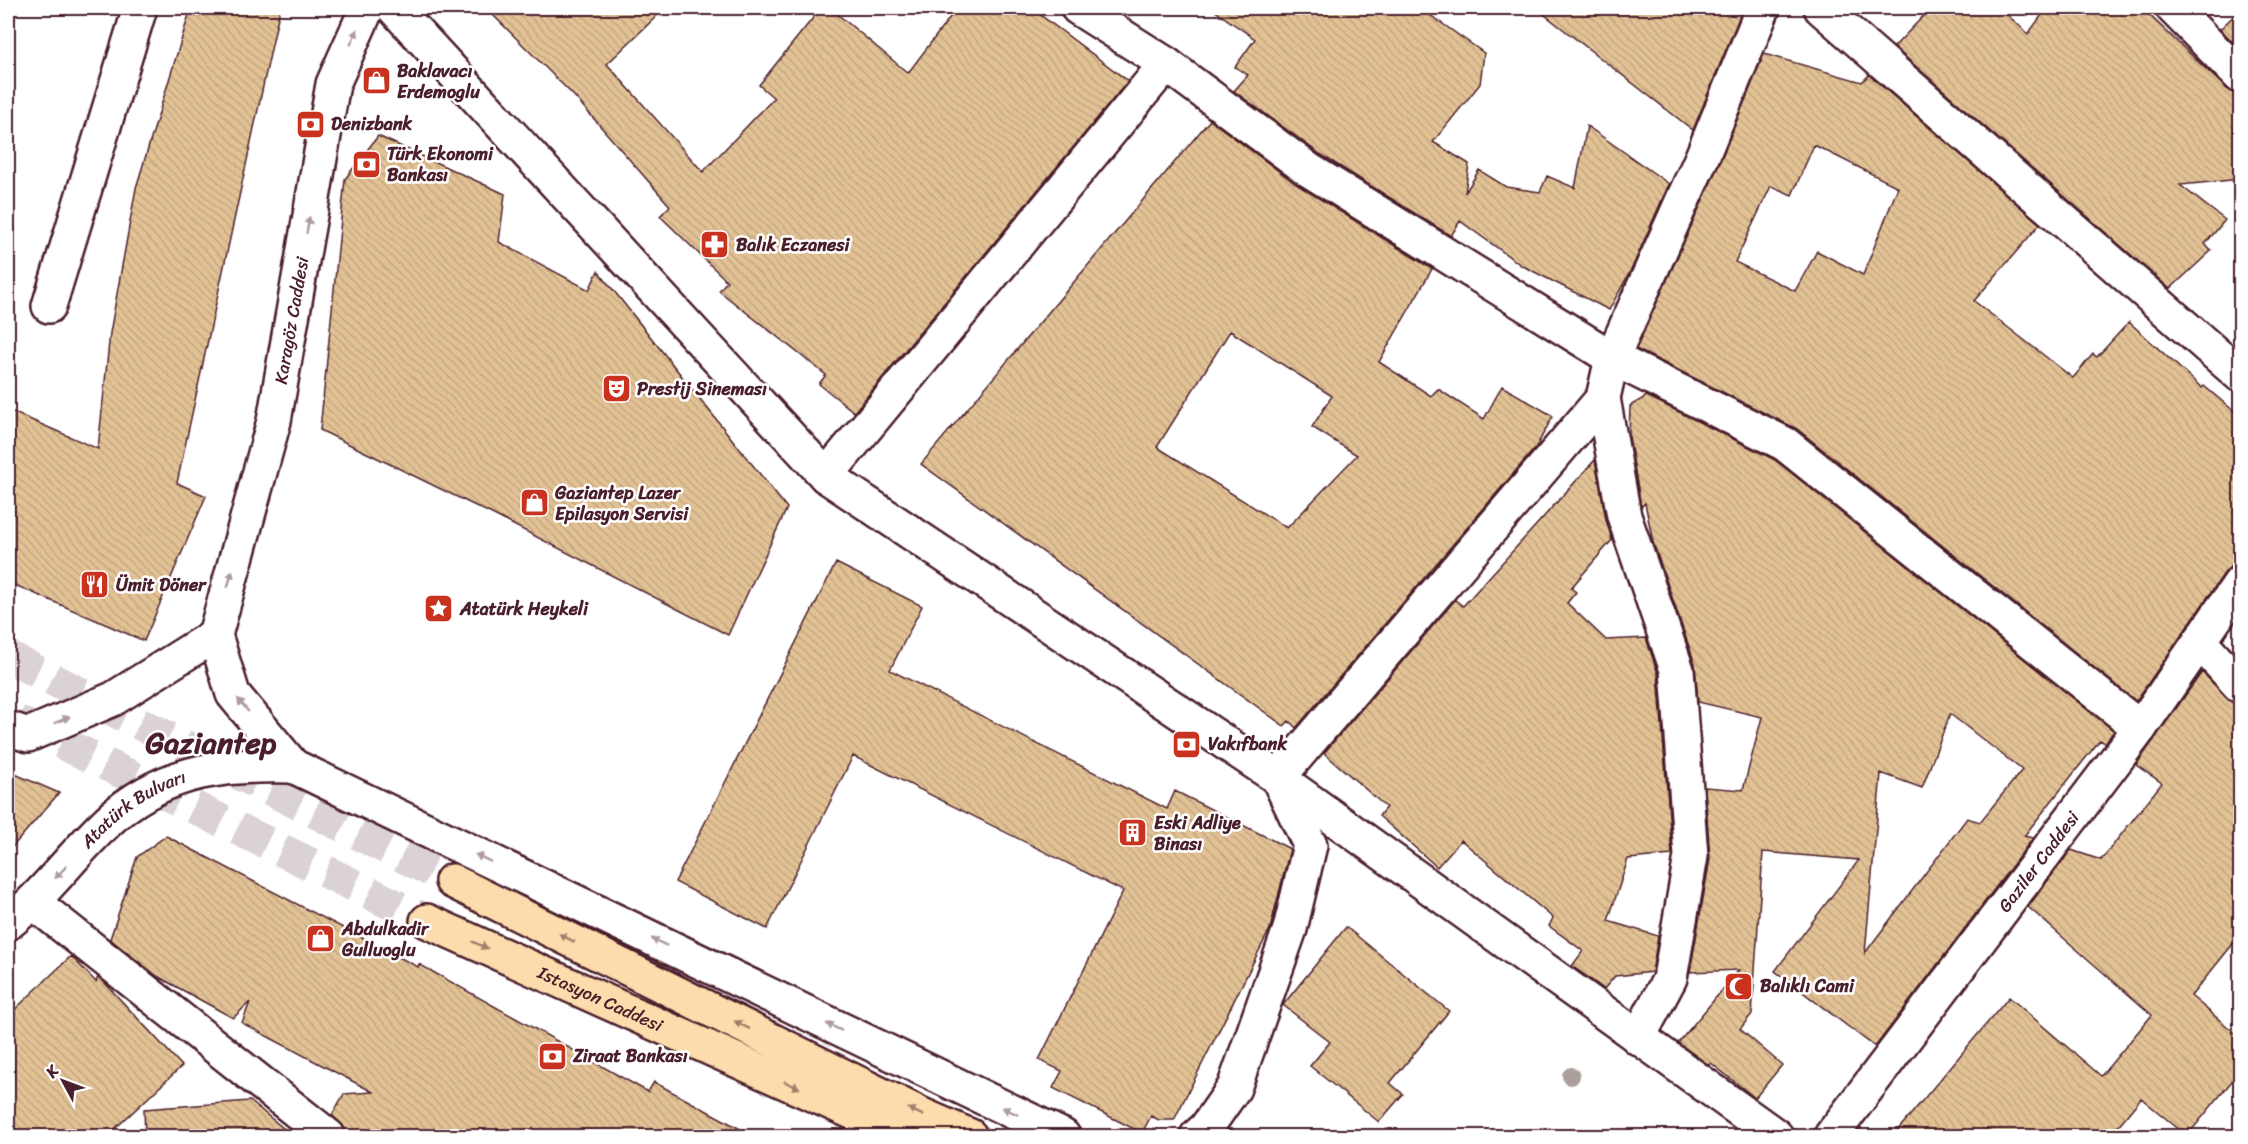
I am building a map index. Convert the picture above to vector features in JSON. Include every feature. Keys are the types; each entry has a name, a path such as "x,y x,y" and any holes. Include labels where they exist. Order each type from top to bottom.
{"main road":[{"path":"452,881 970,1137"},
{"name":"Istasyon Caddesi","path":"427,921 905,1137"}],"street":[{"path":"49,306 140,8"},
{"name":"Karagöz Caddesi","path":"215,635 274,421 333,84 367,8"},
{"path":"394,8 826,476 1278,778 1776,1137"},
{"path":"1078,8 1166,64 1309,170 1612,358 1785,444 2140,728"},
{"path":"1638,1038 1670,978 1691,856 1677,670 1624,516 1603,398 1612,358 1702,157 1763,8"},
{"path":"1821,8 2241,375"},
{"path":"2173,8 2241,76"},
{"path":"826,476 1166,64"},
{"path":"1278,778 1603,398"},
{"name":"Gaziler Caddesi","path":"1831,1137 2140,728 2241,583"},
{"path":"8,728 28,735 113,699 215,635 233,694 293,766 1063,1137"},
{"path":"2200,642 2241,686"},
{"name":"Atatürk Bulvarı","path":"8,923 33,903 116,814 145,794 182,777 231,765 293,766"},
{"path":"1197,1137 1234,1088 1290,929 1310,845 1278,778"},
{"path":"33,903 328,1137"}],"building":[{"path":"191,8 280,8 177,483 206,496 144,641 8,582 8,410 98,449 110,333 136,188"},
{"path":"486,8 665,8 607,64 703,172 774,98 759,85 821,8 830,8 908,73 957,8 1031,8 1128,81 854,412 819,384 826,375 719,291 727,281 660,216 670,206 574,96"},
{"path":"1211,8 1420,8 1484,53 1480,84 1433,142 1469,164 1465,193 1479,170 1506,187 1540,192 1547,176 1575,188 1587,126 1669,184 1632,268 1609,310 1521,265 1460,221 1451,236 1320,154 1234,91 1248,75 1235,67 1255,39"},
{"path":"1536,8 1743,8 1693,130"},
{"path":"1931,8 2000,8 2028,34 2047,8 2142,8 2227,89 2241,94 2241,179 2180,185 2225,220 2205,244 2211,251 2170,289 1894,47"},
{"path":"2241,9 2241,50 2220,29"},
{"path":"1764,54 1862,82 1869,75 2040,224 1974,301 2073,378 2093,354 2097,357 2129,322 2202,388 2204,386 2241,417 2241,564 2231,566 2225,572 2136,701 1797,429 1636,349 1719,164","holes":["1814,145 1898,187 1863,275 1817,251 1795,291 1735,262 1771,186 1792,195"]},
{"path":"1210,120 1299,186 1432,269 1379,362 1431,396 1438,389 1484,419 1502,386 1553,416 1536,447 1296,728 1289,721 1284,726 921,464","holes":["1230,331 1332,396 1312,427 1357,455 1287,528 1157,447"]},
{"path":"378,136 505,194 499,242 589,290 598,271 787,508 728,635 494,515 320,430 345,179"},
{"path":"1647,396 1775,460 2114,731 2105,743 2100,740 2024,836 2033,838 1875,1047 1775,971 1859,860 1763,852 1752,1014 1740,1029 1782,1065 1755,1098 1711,1063 1709,1065 1678,1043 1739,970 1690,972 1710,859 1705,787 1743,790 1762,717 1698,702 1695,664 1653,542 1645,503 1641,507 1629,436 1630,406","holes":["1950,714 2022,770 1980,822 1967,818 1865,953 1881,773 1922,788"]},
{"path":"1595,460 1612,540 1571,588 1576,592 1567,603 1606,640 1646,638 1658,674 1672,855 1628,859 1608,921 1658,936 1652,972 1615,976 1604,989 1572,966 1583,951 1549,926 1553,918 1461,840 1437,867 1379,816 1386,807 1324,753 1455,600 1463,606"},
{"name":"Eski Adliye Binası","path":"836,563 922,606 890,670 1167,809 1175,791 1290,849 1270,929 1174,1120 1159,1120 1151,1116 1142,1133 1053,1088 1062,1071 1039,1060 1123,891 853,756 767,929 675,882"},
{"path":"2202,672 2241,710 2241,934 2191,996 2241,1038 2241,1070 2187,1136 2141,1098 2109,1137 1892,1137 2009,997 2101,1076 2152,1015 2028,907 2071,850 2101,860 2162,783 2136,765"},
{"path":"8,771 59,793 8,852"},
{"path":"166,836 418,967 419,964 648,1092 654,1082 755,1137 346,1137 345,1129 332,1115 344,1094 373,1092 242,1023 250,1002 233,1018 157,976 110,939 137,857"},
{"path":"1346,927 1449,1011 1390,1083 1403,1094 1379,1122 1310,1066 1330,1042 1283,1005"},
{"path":"71,956 96,982 98,977 104,982 182,1066 106,1137 8,1137 8,1016"},
{"path":"250,1101 294,1137 145,1137 144,1109"}],"tunnel":[{"path":"8,657 452,881"},
{"path":"17,721 427,921"}],"place":[{"name":"Baklavacı Erdemoglu","path":"376,81"},
{"name":"Denizbank","path":"310,124"},
{"name":"Türk Ekonomi Bankası","path":"366,164"},
{"name":"Balık Eczanesi","path":"715,245"},
{"name":"Prestij Sineması","path":"616,389"},
{"name":"Gaziantep Lazer Epilasyon Servisi","path":"534,503"},
{"name":"Ümit Döner","path":"95,585"},
{"name":"Atatürk Heykeli","path":"439,609"},
{"name":"Vakıfbank","path":"1187,744"},
{"name":"Eski Adliye Binası","path":"1133,833"},
{"name":"Abdulkadir Gulluoglu","path":"321,939"},
{"name":"Balıklı Cami","path":"1739,986"},
{"name":"Ziraat Bankası","path":"552,1056"}],"district":[{"name":"Gaziantep","path":"211,743"}]}
